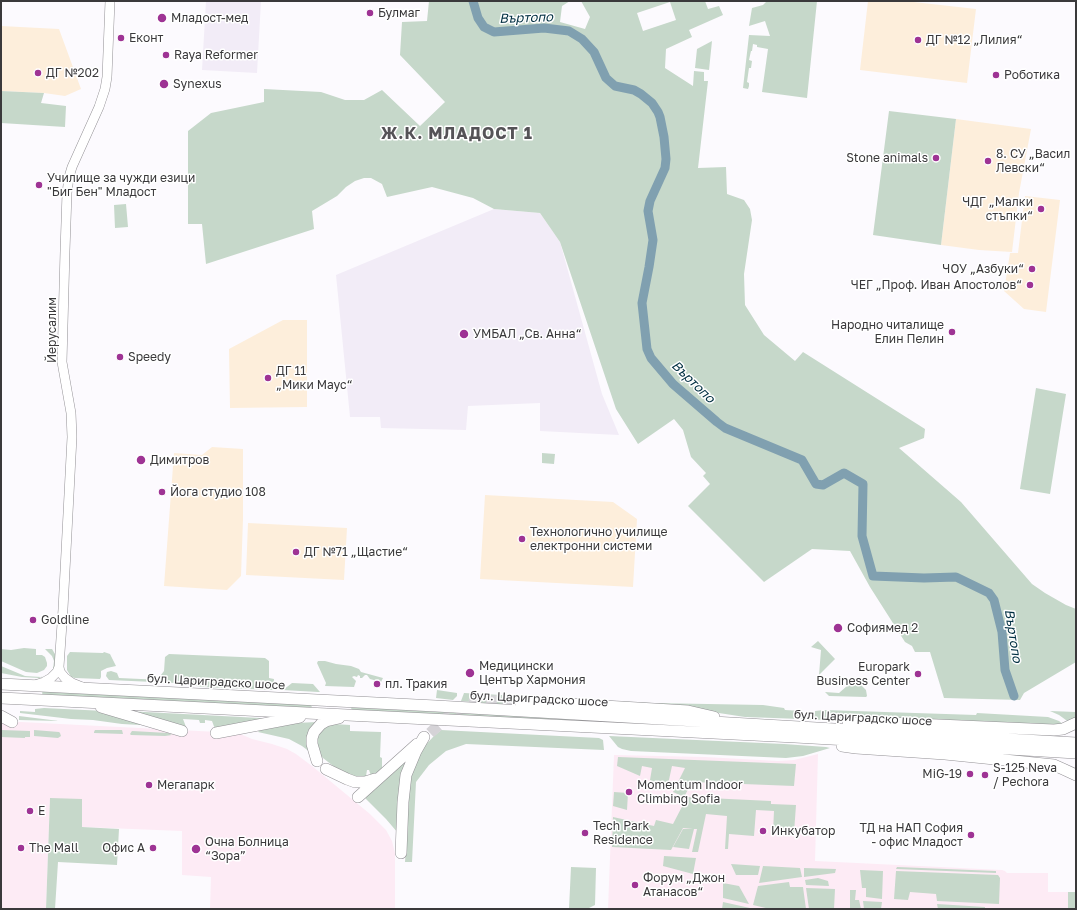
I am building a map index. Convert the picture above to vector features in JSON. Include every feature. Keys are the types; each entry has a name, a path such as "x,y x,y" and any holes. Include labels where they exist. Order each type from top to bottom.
{"highway":[{"name":"бул. Цариградско шосе","path":"1,684 436,706 801,727 975,742 1076,753"},
{"name":"бул. Цариградско шосе","path":"1,698 795,737 1076,743"},
{"path":"520,701 688,711 746,724"},
{"path":"85,702 182,731"},
{"path":"216,732 319,714"},
{"path":"317,761 312,746 313,735 316,729 326,721 352,715"},
{"path":"1,716 12,722"},
{"path":"801,727 844,723 892,723 1054,730 1063,729 1076,723"},
{"path":"358,797 427,735 416,751 406,775 403,802 401,853"},
{"path":"795,737 821,744 856,748 945,754 1054,766 1076,775"},
{"path":"326,769 355,782 370,781 380,777"}],"street":[{"name":"Йерусалим","path":"59,666 72,437 71,414 62,362 69,177 72,167 99,108 105,89 107,77 110,1"},
{"path":"32,686 51,678 57,672 59,666"},
{"path":"59,666 60,672 65,678 72,683 85,688"}],"shaded area":[{"path":"206,1 261,1 257,73 202,70"},
{"name":"ДГ №12 „Лилия“","path":"868,1 905,1 976,9 967,83 860,70"},
{"name":"ДГ №202","path":"1,26 59,29 81,89 65,96 44,93 1,91"},
{"name":"8. СУ „Васил Левски“","path":"956,119 1031,129 1019,193 1012,252 979,250 941,245"},
{"path":"1025,196 1060,200 1046,312 1024,309 1004,291 1010,253 1018,253"},
{"name":"УМБАЛ „Св. Анна“","path":"494,209 540,213 560,242 602,394 619,435 540,431 540,403 468,406 466,430 381,428 380,417 350,417 336,275"},
{"name":"ДГ 11 „Мики Маус“","path":"283,320 307,320 307,407 230,408 229,349"},
{"path":"212,447 243,449 241,576 227,590 164,586 174,453 202,455"},
{"path":"485,495 613,502 637,519 633,587 480,579"},
{"name":"ДГ №71 „Щастие“","path":"248,523 347,528 344,580 246,575"},
{"path":"1,721 238,733 252,739 287,749 312,766 370,814 386,830 392,841 395,853 395,909 210,909 211,877 182,875 182,831 82,827 50,798 46,909 1,909"},
{"path":"818,754 815,861 1002,870 1007,873 1048,873 1048,892 1076,892 1076,909 608,909 614,755 705,757 778,761 794,760"}],"green space":[{"path":"429,1 570,1 562,6 560,22 585,29 590,17 581,1 705,1 708,9 719,6 723,15 689,30 692,37 666,49 665,68 693,86 694,71 704,72 704,81 708,81 698,168 726,167 727,194 744,200 750,209 752,220 744,274 745,305 764,335 795,361 803,352 925,429 924,438 899,448 961,502 1032,584 1066,605 1076,609 1076,662 1024,693 1020,700 944,698 930,652 915,652 912,646 905,642 870,587 850,551 812,549 764,582 688,506 710,484 703,476 706,473 691,457 683,430 674,419 638,444 616,409 560,242 540,213 494,209 473,198 432,187 387,197 382,184 371,178 364,178 355,181 337,196 312,211 314,229 206,264 202,224 188,224 188,131 211,113 264,102 264,89 321,92 345,100 364,100 382,90 420,126 445,102 400,55 402,22 427,21","holes":["670,2 676,20 643,31 637,13"]},
{"path":"767,1 817,1 807,98 762,92 768,49 757,47 757,45 753,44 749,60 752,61 751,68 749,68 747,82 749,83 749,86 748,89 743,88 749,35 770,36 765,21 749,26 752,8 763,5"},
{"path":"712,41 709,70 695,68 697,49"},
{"path":"1,91 44,93 41,103 66,106 65,127 1,123"},
{"path":"889,111 956,119 941,245 873,235"},
{"path":"126,204 128,227 115,228 114,205"},
{"path":"1036,388 1066,394 1050,494 1020,489"},
{"path":"542,453 555,454 554,464 542,463"},
{"path":"818,641 835,659 819,675 821,650 811,647"},
{"path":"24,648 36,649 36,655 42,655 45,657 47,666 44,670 37,673 26,672 1,661 1,649 11,650"},
{"path":"45,649 52,649 55,654 55,665 54,669 48,675 53,669 54,661 52,656"},
{"path":"70,652 104,652 110,654 116,666 101,671 100,679 71,677 67,670 67,656"},
{"path":"169,654 265,658 269,661 269,678 274,679 273,690 203,687 176,683 109,680 106,676 107,672 111,671 117,673 119,678 163,680 161,675 164,671 165,657"},
{"path":"318,661 351,666 359,669 361,672 383,678 381,682 370,679 367,675 360,678 358,675 357,677 352,677 356,681 354,687 325,686 326,683 317,663"},
{"path":"1,666 25,676 44,676 39,678 22,677 1,673"},
{"path":"855,679 866,690 866,697 829,696 825,692 839,693"},
{"path":"292,683 313,684 320,692 283,690"},
{"path":"437,690 457,693 457,696 453,700 436,698"},
{"path":"43,691 310,704 312,707 43,695"},
{"path":"464,693 652,703 763,705 784,708 785,710 801,711 801,714 815,714 815,711 824,710 976,715 977,713 1048,717 1059,721 1064,725 745,717 686,708 520,706 461,701"},
{"path":"352,707 827,733 352,710"},
{"path":"44,708 105,711 158,726 122,724 20,713 20,711 35,712 35,709"},
{"path":"126,711 279,719 215,729 212,721 205,720 205,723 200,723 199,720 183,719 186,728"},
{"path":"1050,711 1076,712 1076,720 1070,723 1059,715"},
{"path":"19,716 59,721 19,720"},
{"path":"317,722 310,752 289,739 258,732 260,730 296,723"},
{"path":"334,724 350,725 350,731 381,732 380,757 382,758 382,769 371,776 369,770 367,770 366,776 360,778 360,776 353,776 337,769 323,758 319,754 316,740 323,727"},
{"path":"1,730 30,731 30,737 1,737"},
{"path":"34,730 59,732 61,736 58,738 34,736"},
{"path":"95,730 122,730 123,734 94,733"},
{"path":"441,730 599,738 603,740 604,750 466,744 446,751 429,765 416,782 412,862 405,862 410,778 419,752"},
{"path":"132,731 168,733 172,735 131,735 130,734"},
{"path":"609,736 784,744 830,748 803,756 786,758 631,751 618,747"},
{"path":"407,757 398,833 365,798"},
{"path":"618,757 796,764 794,786 692,782 684,797 673,792 685,768 672,766 667,789 650,780 652,768 642,766 640,776 617,766"},
{"path":"614,792 628,793 627,810 613,806"},
{"path":"687,797 771,801 771,804 796,805 794,833 773,832 774,811 756,810 754,836 729,834 728,849 725,849 727,816 706,814 698,852 692,852 697,829 694,829 689,849 673,847 683,829 693,829 683,828 671,850 612,847 613,817 654,826 656,820 673,824"},
{"path":"50,798 82,799 82,827 119,829 117,865 58,862 55,909 46,909"},
{"path":"664,856 696,858 693,874 663,866"},
{"path":"731,864 760,866 758,875 736,875"},
{"path":"763,866 800,868 802,877 759,883"},
{"path":"571,867 596,868 595,905 587,909 569,909"},
{"path":"897,867 996,871 996,873 896,869"},
{"path":"804,868 836,869 835,873 804,877"},
{"path":"860,870 883,871 882,899 866,897 866,888 862,888"},
{"path":"896,871 998,875 1000,878 999,904 937,901 936,894 910,892 908,900 894,899"},
{"path":"818,878 828,881 829,886 806,885 805,880"},
{"path":"789,882 790,887 803,887 806,909 770,909 753,905 758,886"},
{"path":"723,883 739,886 749,904 723,898"},
{"path":"806,888 835,889 834,909 809,909"},
{"path":"850,890 856,890 855,900 859,900 861,909 850,909"},
{"path":"1068,892 1076,892 1076,909 1068,909"},
{"path":"863,901 882,902 881,909 864,909"},
{"path":"723,902 750,908 750,909 722,909"},
{"path":"937,904 985,907 985,909 938,909"}],"waterway":[{"name":"Въртопо","path":"473,1 478,18 484,27 494,32 544,28 569,31 582,39 594,52 606,78 615,86 634,90 641,94 652,103 658,112 664,137 666,159 665,168 650,201 648,211 653,240 642,303 647,349 651,358 673,384 717,422 725,428 802,460 816,484 823,485 844,473 863,484 862,536 873,576 924,578 956,577 989,593 994,600 1002,632 1005,670 1014,696"}],"tunnel":[{"path":"430,733 452,713 467,705 485,701 520,701"}],"place":[{"name":"Булмаг","path":"370,13"},
{"name":"Младост-мед","path":"162,18"},
{"name":"Еконт","path":"121,38"},
{"name":"ДГ №12 „Лилия“","path":"918,40"},
{"name":"Raya Reformer","path":"166,55"},
{"name":"ДГ №202","path":"38,73"},
{"name":"Роботика","path":"996,75"},
{"name":"Synexus","path":"164,84"},
{"name":"Stone animals","path":"936,158"},
{"name":"8. СУ „Васил Левски“","path":"988,161"},
{"name":"Училище за чужди езици \"Биг Бен\" Младост","path":"39,185"},
{"name":"ЧДГ „Малки стъпки“","path":"1041,209"},
{"name":"ЧОУ „Азбуки“","path":"1032,269"},
{"name":"ЧЕГ „Проф. Иван Апостолов“","path":"1030,285"},
{"name":"Народно читалище Елин Пелин","path":"952,332"},
{"name":"УМБАЛ „Св. Анна“","path":"464,334"},
{"name":"Speedy","path":"120,357"},
{"name":"ДГ 11 „Мики Маус“","path":"268,378"},
{"name":"Димитров","path":"141,460"},
{"name":"Йога студио 108","path":"162,492"},
{"name":"Технологично училище електронни системи","path":"522,539"},
{"name":"ДГ №71 „Щастие“","path":"296,552"},
{"name":"Goldline","path":"33,620"},
{"name":"Софиямед 2","path":"838,628"},
{"name":"Медицински Център Хармония","path":"470,673"},
{"name":"Europark Business Center","path":"918,674"},
{"name":"пл. Тракия","path":"377,684"},
{"name":"MiG-19","path":"970,774"},
{"name":"S-125 Neva / Pechora","path":"985,775"},
{"name":"Мегапарк","path":"149,785"},
{"name":"Momentum Indoor Climbing Sofia","path":"629,792"},
{"name":"E","path":"30,811"},
{"name":"Инкубатор","path":"763,831"},
{"name":"Tech Park Residence","path":"585,833"},
{"name":"ТД на НАП София - офис Младост","path":"971,835"},
{"name":"The Mall","path":"21,848"},
{"name":"Офис А","path":"153,848"},
{"name":"Очна Болница “Зора”","path":"196,849"},
{"name":"Форум „Джон Атанасов“","path":"635,885"}],"district":[{"name":"Ж.К. МЛАДОСТ 1","path":"457,134"}]}
